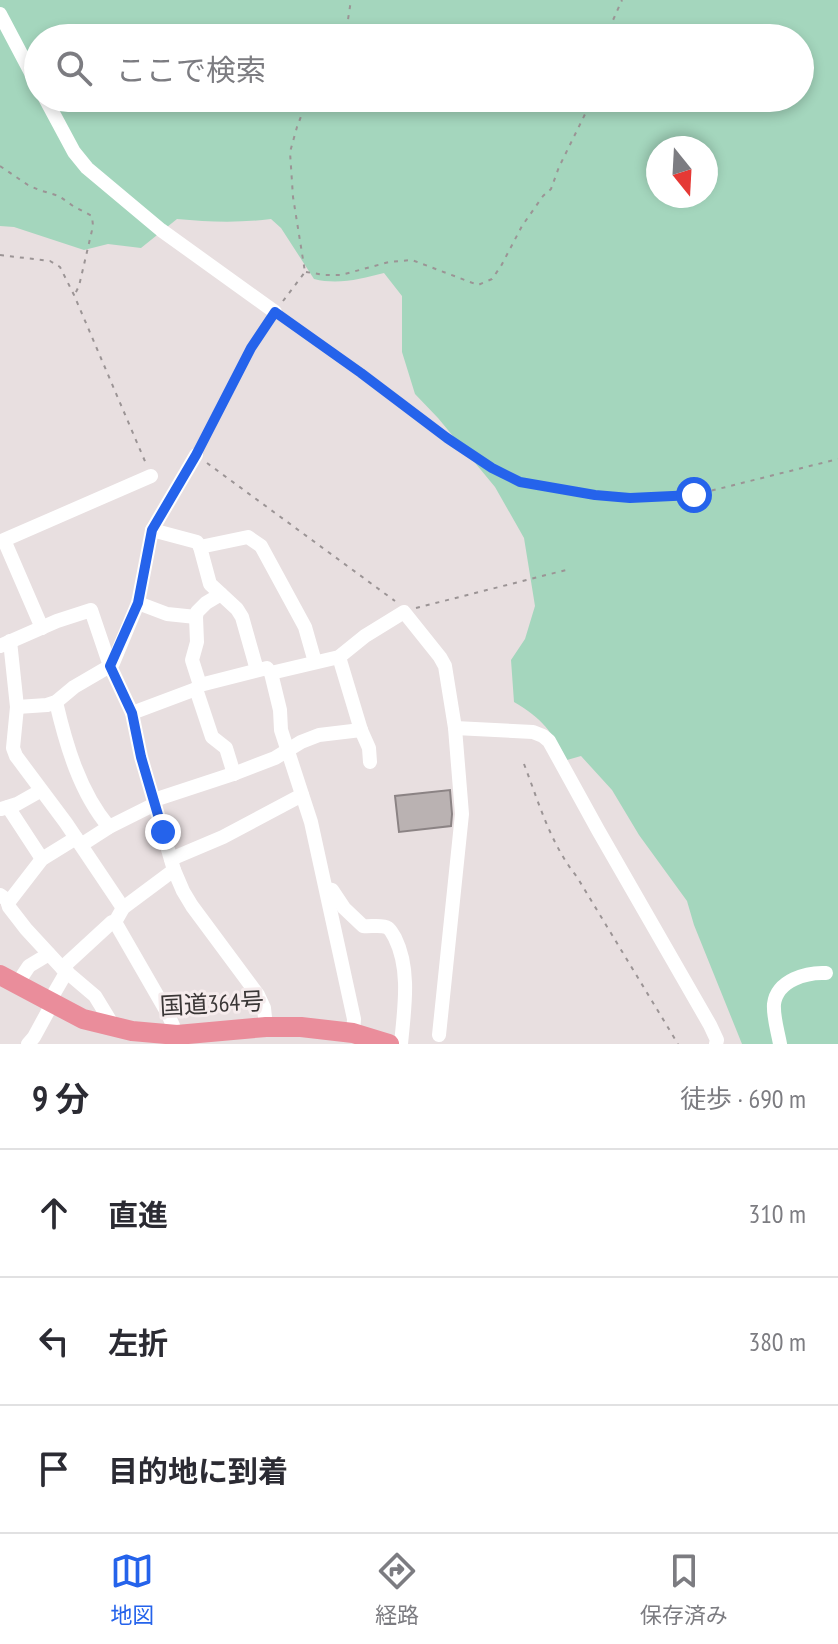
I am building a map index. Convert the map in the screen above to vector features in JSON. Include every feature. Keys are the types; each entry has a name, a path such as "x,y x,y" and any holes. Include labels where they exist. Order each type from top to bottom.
{"highway":[{"name":"国道364号","path":"9,979 83,1019 126,1034 178,1040 266,1027 301,1027 353,1033 389,1044"}],"street":[{"path":"0,14 24,59"},
{"path":"53,112 74,152 87,168 161,230 275,312"},
{"path":"17,707 56,702 74,687 110,666 138,603 152,530 196,455"},
{"path":"42,628 4,540 151,476"},
{"path":"152,530 197,542 210,584 242,617 280,710 286,752 311,822 354,1019 353,1033"},
{"path":"200,547 248,537 261,546 305,627 315,662"},
{"path":"221,594 197,612 197,642 192,660 212,737 226,748 234,774"},
{"path":"138,603 167,614 196,617"},
{"path":"123,908 79,842 16,756 6,748 17,707 5,644 91,610 110,666 132,713 141,757 183,891 258,995 264,1008 266,1027"},
{"path":"132,713 198,687 339,657 365,636 404,612 445,666 455,728 462,829 439,1035"},
{"path":"339,657 369,748 370,762"},
{"path":"56,702 80,776 109,827"},
{"path":"455,728 533,732 549,741 710,1025 716,1044"},
{"path":"126,1034 95,996 26,929 4,899 42,859 154,802 234,774 325,733 361,730"},
{"path":"40,791 4,808 42,859"},
{"path":"28,1044 51,1003 65,969 115,922 123,908 173,864 302,795"},
{"path":"326,889 332,890 344,908 363,926 387,927 391,930 403,959 405,981 401,1044"},
{"path":"115,922 168,1014 178,1040"},
{"path":"9,979 49,954"},
{"path":"780,1044 774,1004 779,991 801,976 826,973"}],"path":[{"path":"347,24 351,0"},
{"path":"611,24 622,0"},
{"path":"303,112 290,152 293,197 305,272 251,348 196,455 392,598 404,612 566,570"},
{"path":"305,272 341,275 389,262 412,260 478,285 492,279 522,226 551,189 586,112"},
{"path":"0,166 28,185 59,196 92,216 93,226 79,286 74,295"},
{"path":"0,255 50,261 60,267 151,476"},
{"path":"275,312 447,438 492,468 520,482 595,495 679,497 838,459"},
{"path":"524,764 560,854 678,1044"}],"green space":[{"path":"0,0 838,0 838,1044 742,1044 687,901 639,835 612,790 581,756 567,760 545,726 514,702 511,660 525,639 535,606 524,538 495,487 415,394 402,352 402,296 384,273 341,281 314,279 281,228 271,219 224,222 177,219 141,248 108,244 84,250 14,227 0,226"}],"building":[{"path":"450,790 451,826 399,832 395,796"}],"route":[{"path":"163,832 132,713 110,666 138,603 152,530 196,455 251,348 275,312 447,438 492,468 520,482 564,491 630,498 694,495"}]}
